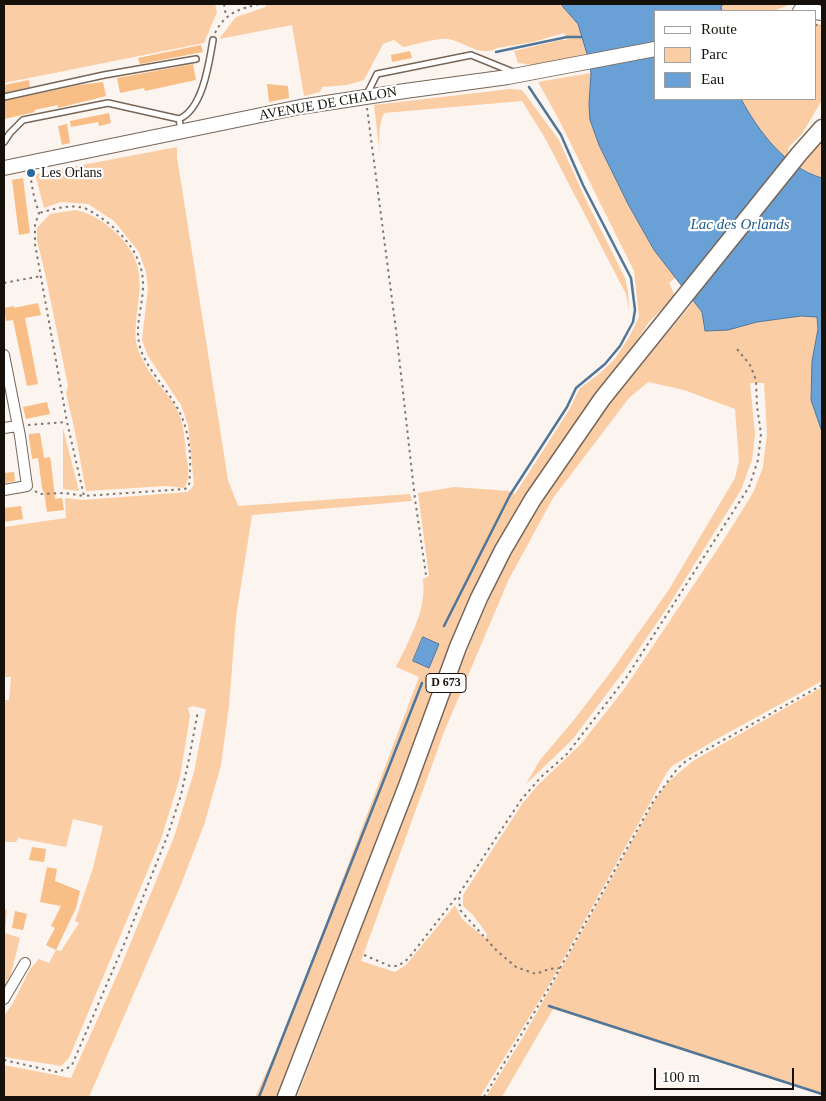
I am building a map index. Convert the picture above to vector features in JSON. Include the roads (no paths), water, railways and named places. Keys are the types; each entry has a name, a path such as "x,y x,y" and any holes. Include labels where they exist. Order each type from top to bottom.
{"main road":[{"name":"AVENUE DE CHALON","path":"4,165 28,162 180,125 366,96 520,75 654,49"},
{"name":"D 673","path":"286,1097 411,777 458,647 479,598 503,550 533,499 602,400 817,133 822,117"}],"street":[{"path":"4,356 18,426 27,486 4,490"},
{"path":"4,428 18,426"},
{"path":"4,997 25,963"}],"lane":[{"path":"4,142 10,133 24,120 108,103 180,125 197,98 207,73 213,40"},
{"path":"366,96 376,74 471,55 520,75"},
{"path":"4,97 104,75 196,59"}],"water":[{"name":"Lac des Orlands","path":"562,4 723,4 722,10 654,10 654,100 742,100 756,124 774,147 796,166 822,178 822,432 811,400 812,361 818,329 817,317 801,316 757,322 728,330 705,331 702,312 654,250 628,204 599,145 590,120 591,73 587,54 578,24"},
{"path":"423,637 439,644 429,668 413,661"}],"waterway":[{"path":"496,52 567,37 581,37"},
{"path":"444,626 510,495 567,407 576,388 605,364 620,346 633,322 635,310 631,278 583,185 561,135 529,87"},
{"path":"259,1097 422,683"},
{"path":"549,1006 822,1094"}],"place":[{"name":"Les Orlans","path":"31,173"}]}
